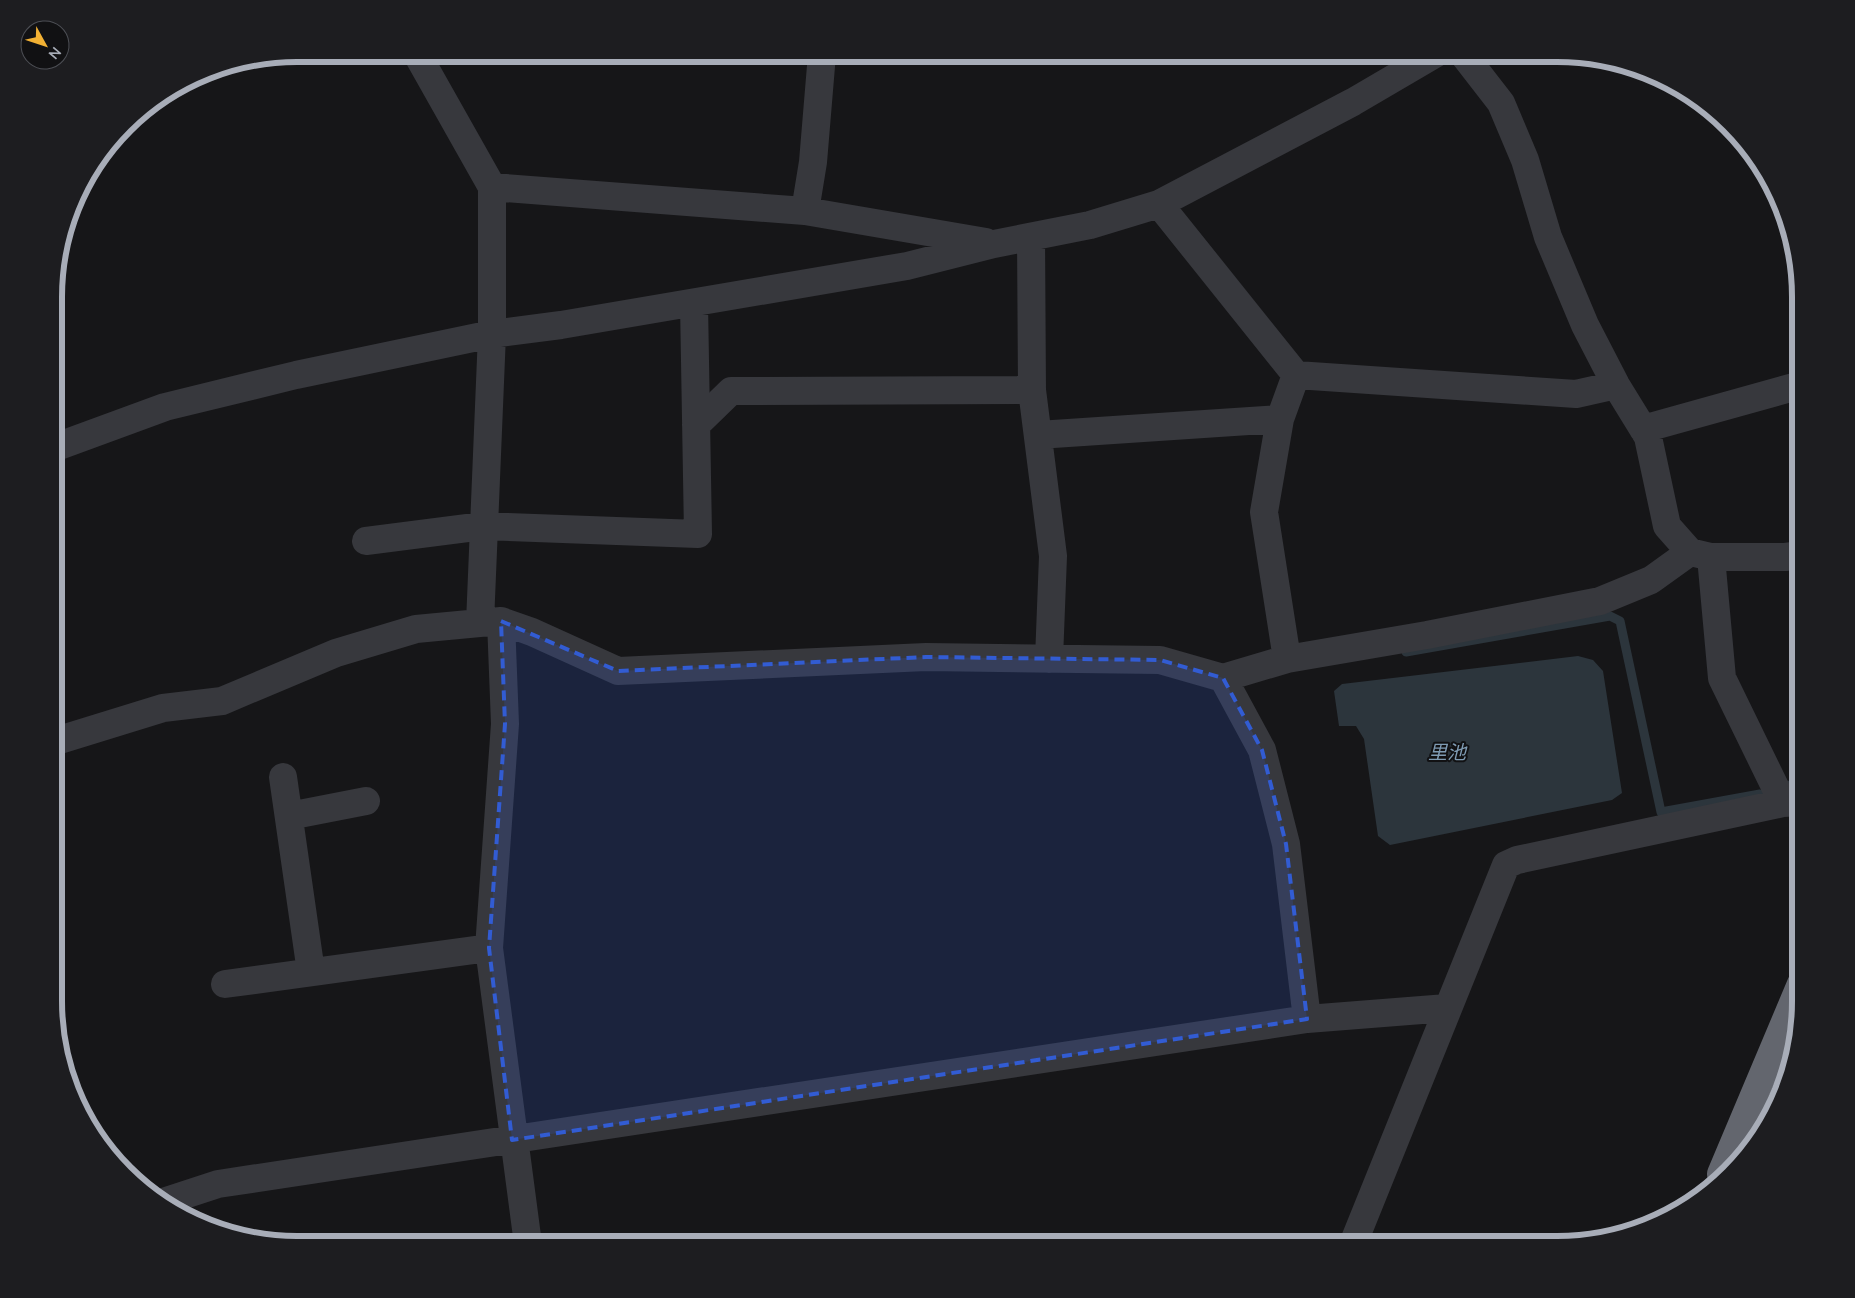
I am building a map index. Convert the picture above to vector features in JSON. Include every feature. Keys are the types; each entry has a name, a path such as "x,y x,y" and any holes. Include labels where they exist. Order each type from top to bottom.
{"highway":[{"path":"1724,1167 1792,1005"}],"street":[{"path":"422,62 492,187 492,334 483,526 490,622 504,724 489,948 512,1140 527,1236"},
{"path":"805,211 813,162 821,62"},
{"path":"62,445 165,407 296,375 492,334 561,325 908,266 994,244 1090,225 1159,204 1353,102 1421,62"},
{"path":"1355,1236 1506,865 1517,860 1792,802 1722,678 1700,554 1667,526 1648,437 1616,385 1585,324 1548,237 1525,160 1501,103 1472,62"},
{"path":"492,187 805,211 994,244"},
{"path":"1159,204 1296,375 1576,394 1616,385"},
{"path":"1031,237 1032,390 1054,556 1050,660"},
{"path":"366,541 483,526 698,534 694,303"},
{"path":"1287,659 1264,512 1280,419 1296,375"},
{"path":"1643,429 1792,388"},
{"path":"696,425 731,391 1032,390"},
{"path":"1038,435 1280,419"},
{"path":"62,740 163,708 222,701 336,653 416,629 490,622 532,632 618,671 916,658 1160,660 1223,678 1287,659 1427,635 1600,601 1651,580 1700,554 1792,556"},
{"path":"1223,678 1262,750 1286,844 1307,1019"},
{"path":"283,777 312,972"},
{"path":"289,816 366,801"},
{"path":"225,984 489,948"},
{"path":"172,1199 218,1184 1307,1019 1447,1008"}],"highlighted area":[{"path":"501,621 618,671 926,657 1160,660 1223,678 1262,750 1286,844 1307,1019 512,1140 489,948 505,724"}],"water":[{"name":"里池","path":"1578,656 1593,660 1603,671 1622,793 1612,800 1390,845 1378,836 1364,739 1356,726 1339,726 1334,691 1342,684"}],"waterway":[{"path":"1406,652 1610,616 1620,621 1661,812 1760,794"}]}
